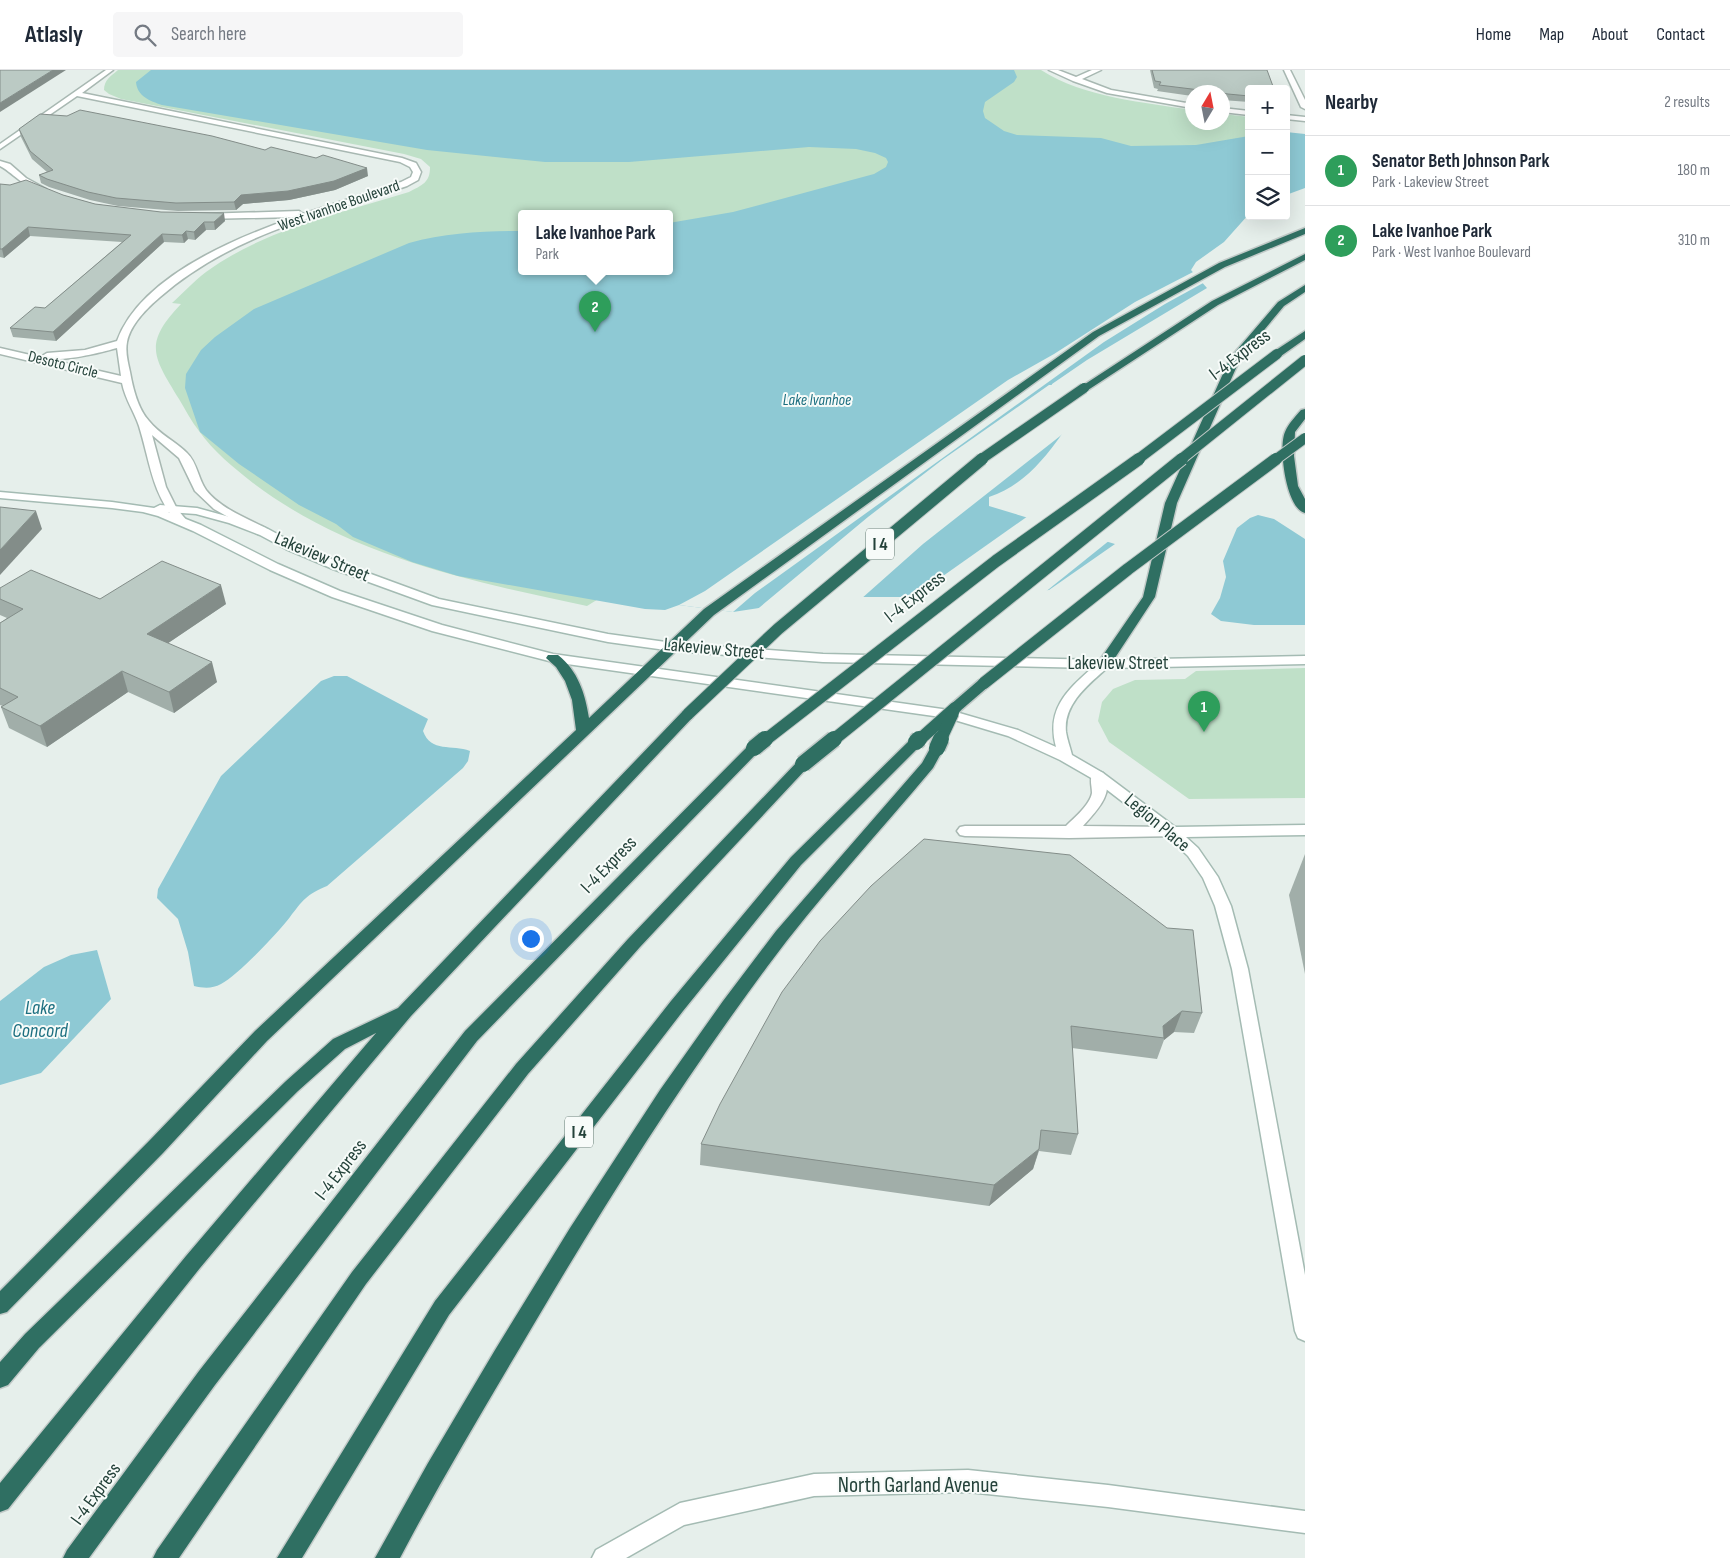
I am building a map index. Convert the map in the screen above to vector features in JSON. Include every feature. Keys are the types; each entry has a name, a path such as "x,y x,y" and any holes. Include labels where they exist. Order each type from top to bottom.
{"highway":[{"path":"0,1304 156,1147 261,1036 490,821 643,672 709,612 1096,334 1222,265 1305,231"},
{"name":"I 4","path":"0,1501 193,1262 405,1011 688,714 778,629 968,469 1084,388 1215,303 1305,257"},
{"path":"1104,664 1149,597 1171,502 1235,358 1282,304 1305,288"},
{"name":"I-4 Express","path":"75,1558 207,1378 471,1036 754,748 996,561 1134,463 1305,334"},
{"path":"165,1558 359,1278 522,1069 634,943 803,764 1305,360"},
{"path":"1305,412 1290,432 1288,456 1292,486 1305,510"},
{"name":"I 4","path":"289,1558 442,1308 677,1006 796,861 916,742 955,708 1128,569 1305,438"},
{"path":"553,658 564,665 574,686 581,709 583,731"},
{"path":"387,1558 431,1476 470,1410 582,1225 645,1126 763,960 839,865 928,765 955,708"},
{"path":"0,1378 39,1334 305,1074 339,1044 405,1011"}],"street":[{"path":"0,147 110,70"},
{"path":"1052,70 1110,92 1185,105"},
{"path":"1075,80 1098,70"},
{"path":"1287,70 1305,107"},
{"name":"West Ivanhoe Boulevard","path":"77,94 402,160 414,166 417,172 415,178 404,184 238,241 196,264 166,285 140,312 121,343"},
{"path":"1230,111 1245,113"},
{"path":"1290,117 1305,119"},
{"path":"0,164 7,166 23,180 51,192"},
{"path":"198,216 313,214"},
{"path":"30,357 73,355 103,350 121,343 131,397 144,423 158,485 169,508 182,522"},
{"name":"Desoto Circle","path":"0,351 127,381"},
{"path":"144,423 184,456 201,491 218,506 264,532"},
{"name":"Lakeview Street","path":"0,495 144,509 169,508 214,516 264,532 290,546 337,566 436,602 588,635 673,646 824,658 1104,664 1305,660"},
{"name":"Lakeview Street","path":"144,509 182,522 274,568 336,594 437,628 553,658 738,685"},
{"path":"1065,757 1059,730 1064,707 1079,686 1104,664"},
{"name":"Legion Place","path":"738,685 949,714 1013,732 1065,757 1098,776 1172,832 1193,852 1206,871 1223,906 1240,969 1305,1331"},
{"path":"1069,833 1094,804 1099,795 1098,776"},
{"path":"965,831 1069,833 1305,830"},
{"name":"North Garland Avenue","path":"604,1558 680,1514 814,1485 968,1481 1108,1496 1305,1522"}],"green space":[{"name":"Lake Ivanhoe","path":"118,70 1041,70 1076,87 1095,93 1185,109 1185,130 1230,130 1230,115 1245,117 1245,198 587,606 499,587 413,563 371,548 330,530 291,509 253,483 217,452 191,419 158,361 156,350 161,330 181,304 172,303 206,272 253,244 278,233 330,215 409,192 427,180 430,167 421,159 404,154 121,99 104,90 107,81"},
{"path":"1305,668 1305,798 1189,799 1109,742 1098,721 1102,702 1113,689 1135,680 1185,679 1196,671"}],"water":[{"name":"Lake Ivanhoe","path":"151,70 1014,70 1017,77 1014,82 985,102 983,111 985,118 1004,131 1017,135 1101,138 1131,146 1196,145 1245,137 1245,218 1224,242 1196,262 1191,270 1207,288 1087,360 1052,384 1048,399 1048,411 1062,434 1039,463 1021,480 989,497 989,506 1115,544 1049,590 986,597 833,597 733,612 679,605 665,610 645,609 458,576 412,562 353,537 336,524 299,505 239,464 200,432 185,388 186,374 201,350 215,337 254,309 409,243 465,233 518,231 518,275 673,275 673,222 733,212 874,174 886,167 888,162 886,158 875,153 856,149 809,147 629,162 545,162 427,150 162,105 145,97 137,87 136,82"},
{"path":"1290,132 1305,134 1305,188 1290,194"},
{"path":"1258,515 1274,519 1305,539 1305,625 1254,625 1221,621 1211,614 1220,598 1226,577 1223,561 1237,528 1250,518"},
{"path":"334,676 347,676 428,719 423,731 427,738 431,742 443,747 470,751 468,761 463,768 327,886 314,892 306,899 267,943 237,972 214,987 194,986 188,952 178,919 157,898 158,889 221,776 321,681"},
{"name":"Lake Concord","path":"97,950 111,999 41,1073 0,1085 0,1001 44,967 71,955"}],"pier":[{"path":"1195,271 1205,282 1165,304 1104,342 755,593 733,612 679,605 705,591 1008,380 1054,354 1135,302"},
{"path":"1049,385 1054,385 1050,399 1052,419 1064,433 923,544 861,599 833,600 754,612 868,517 942,460"},
{"path":"1028,516 1110,540 1044,593 986,599 909,600"}],"building":[{"path":"0,70 53,70 0,103"},
{"path":"1152,70 1267,70 1273,85 1245,85 1245,96 1230,94 1230,85 1185,85 1185,88 1159,85 1161,82 1155,81"},
{"path":"80,110 212,136 265,150 271,147 316,158 323,155 367,168 334,181 288,191 241,195 234,202 176,203 116,198 88,192 39,175 53,170 30,151 19,129 40,114 67,116"},
{"path":"26,180 63,195 95,204 161,212 224,213 214,222 204,222 194,232 186,231 182,235 162,234 53,332 10,328 35,307 45,308 131,235 28,227 0,249 0,184 10,185"},
{"path":"0,507 36,511 0,550"},
{"path":"162,561 221,585 147,634 212,662 169,692 122,671 40,726 1,707 18,697 0,688 0,623 23,609 0,599 0,588 31,570 100,599"},
{"path":"924,839 1070,855 1167,928 1193,930 1202,1013 1182,1011 1163,1026 1164,1038 1071,1026 1078,1134 1041,1130 1039,1149 994,1185 701,1144 720,1104 782,992 820,941 871,886"}],"place":[{"name":"Lake Ivanhoe Park","path":"595,332"},
{"name":"Senator Beth Johnson Park","path":"1204,732"}]}
